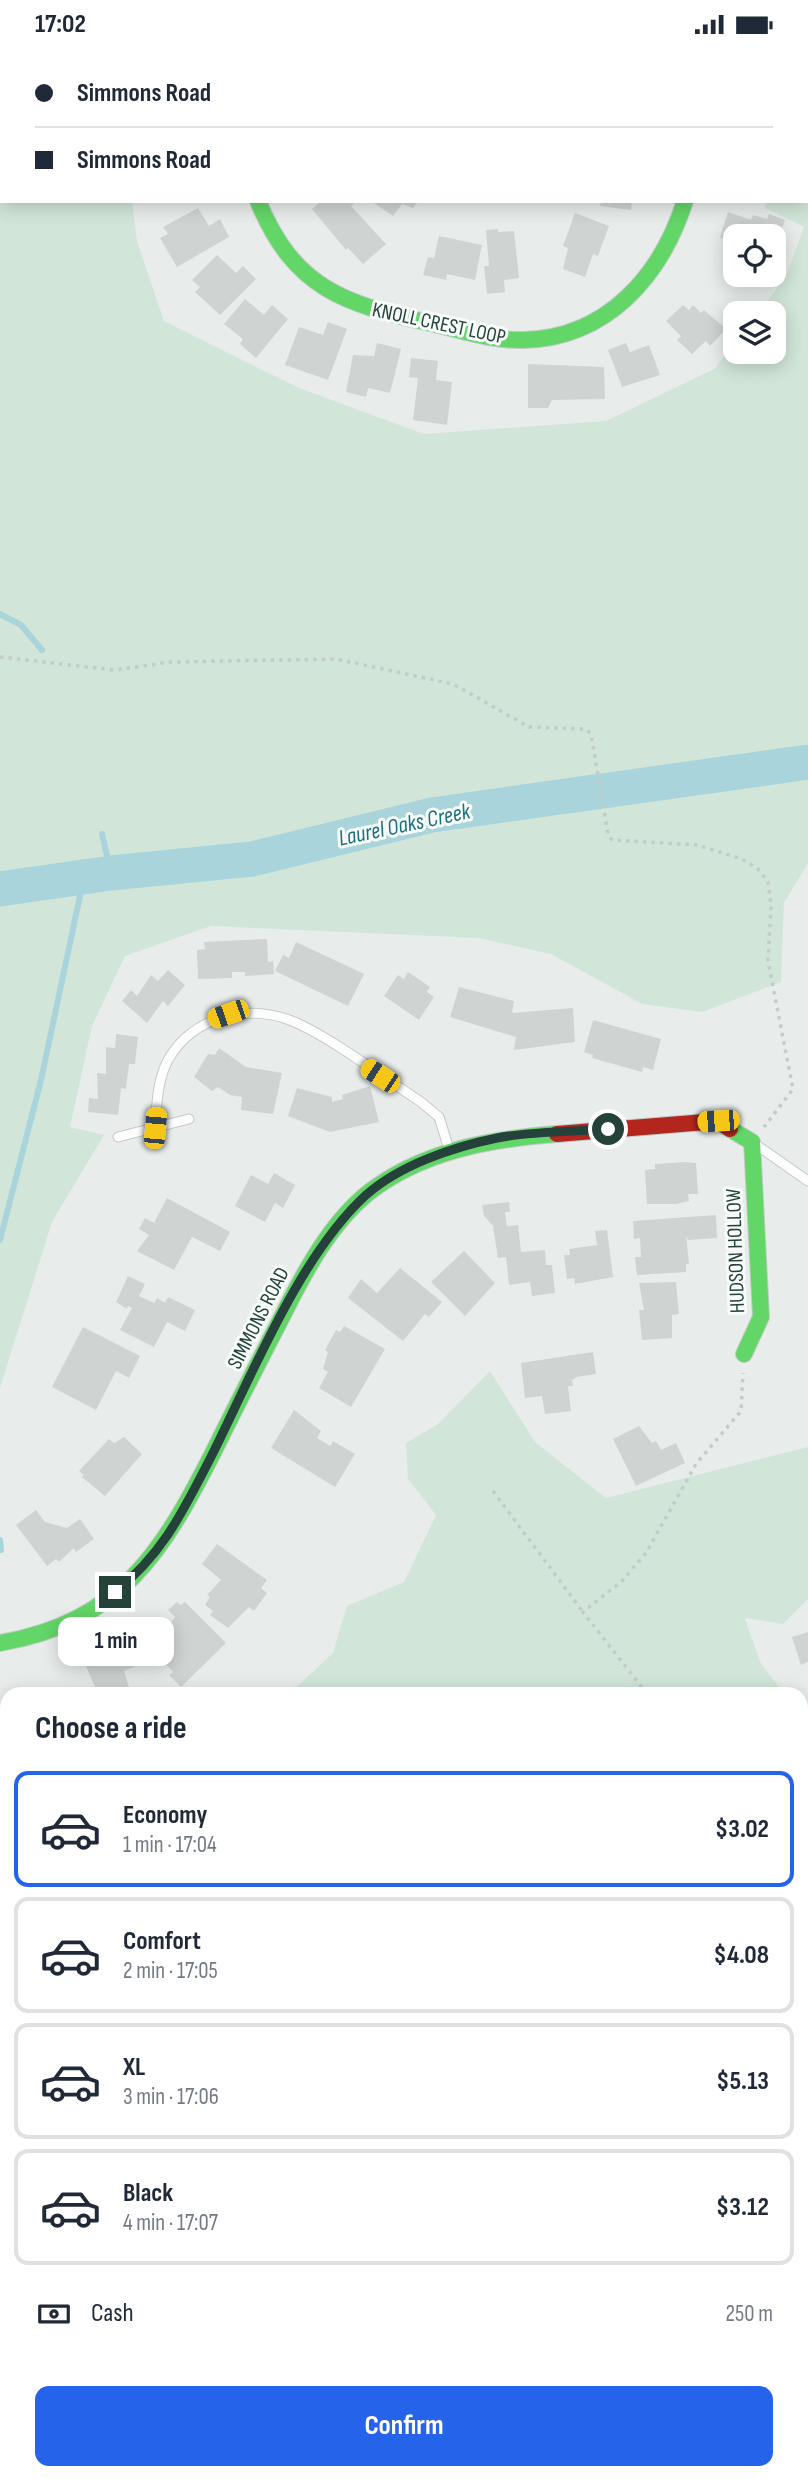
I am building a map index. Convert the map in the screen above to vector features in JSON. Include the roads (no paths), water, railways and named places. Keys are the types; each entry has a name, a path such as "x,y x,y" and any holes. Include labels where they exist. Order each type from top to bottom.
{"street":[{"name":"KNOLL CREST LOOP","path":"259,203 267,228 284,250 304,272 346,301 368,310 495,338 527,340 564,334 625,303 650,276 667,250 684,203"},
{"name":"SIMMONS ROAD","path":"0,1643 17,1642 47,1630 115,1592 142,1571 179,1519 306,1270 329,1238 368,1193 409,1169 449,1151 499,1138 718,1121 752,1142"},
{"name":"HUDSON HOLLOW","path":"744,1355 761,1317 752,1142"}],"lane":[{"path":"155,1128 158,1087 167,1061 181,1041 203,1023 228,1014 269,1014 299,1024 421,1102 439,1117 449,1151"},
{"path":"117,1137 190,1119"},
{"path":"752,1142 808,1181"}],"waterway":[{"path":"0,614 21,625 42,650"},
{"name":"Laurel Oaks Creek","path":"0,889 111,873 252,859 432,815 808,762"},
{"path":"102,834 111,873"},
{"path":"0,1240 41,1080 84,877"},
{"path":"0,1540 1,1550"}]}
